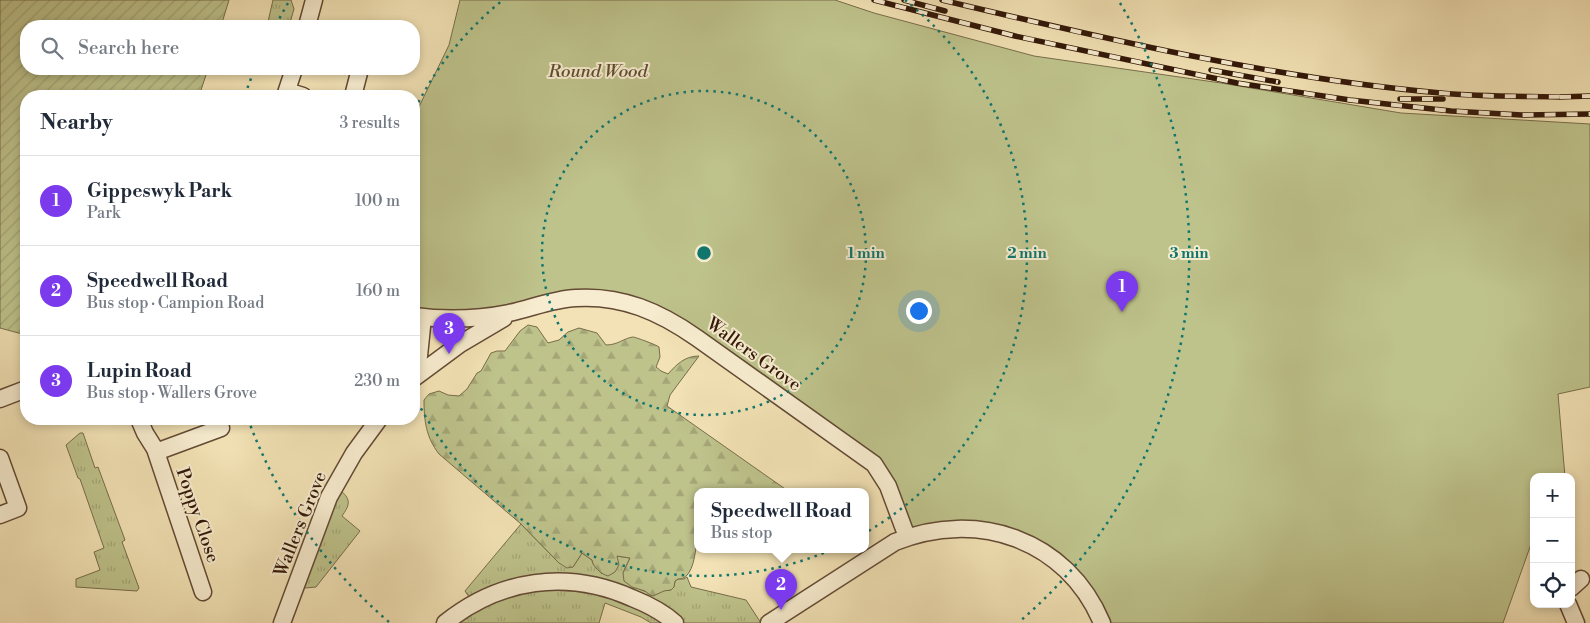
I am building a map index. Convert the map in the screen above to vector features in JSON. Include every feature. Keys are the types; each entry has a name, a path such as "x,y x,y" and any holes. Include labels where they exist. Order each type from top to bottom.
{"street":[{"path":"309,20 314,0"},
{"path":"287,90 292,75"},
{"path":"355,90 358,75"},
{"name":"Wallers Grove","path":"420,317 479,317 522,310 562,299 589,298 634,305 657,313 672,321 874,464 888,486 907,537"},
{"name":"Wallers Grove","path":"420,374 474,334 522,310"},
{"path":"0,399 20,391"},
{"name":"Poppy Close","path":"141,425 156,452 203,592"},
{"name":"Wallers Grove","path":"282,623 329,497 354,453 375,425"},
{"name":"Poppy Close","path":"156,452 221,428"},
{"path":"0,458 18,508 0,515"},
{"path":"769,623 880,550 907,537 946,529 977,528 1023,542 1046,554 1066,570 1090,600 1102,623"},
{"path":"445,623 473,603 498,592 535,583 565,581 593,584 621,592 655,609 675,623"},
{"path":"1570,608 1576,623"}],"green space":[{"path":"0,0 229,0 223,20 20,20 20,75 206,75 201,90 20,90 20,333 0,328"},
{"path":"273,0 291,0 294,9 291,20 268,20"},
{"name":"Round Wood","path":"460,0 835,0 874,13 1034,56 1221,83 1401,113 1590,124 1590,387 1558,394 1565,473 1530,473 1530,547 1503,623 1102,623 1077,582 1001,534 907,537 879,470 634,305 446,311 420,309 420,105 449,45"},
{"path":"528,325 537,327 548,343 559,340 568,332 579,328 597,333 606,345 633,337 659,347 660,357 656,367 668,374 682,361 690,357 699,356 670,395 667,406 784,488 694,488 695,557 686,577 675,581 674,587 671,590 653,596 632,587 624,581 623,573 630,558 617,556 619,565 615,572 608,576 598,570 592,560 582,553 573,567 567,568 559,563 521,524 439,454 431,441 425,422 424,400 429,394 439,391 448,395 459,396 467,389 477,373 481,371 491,353 505,351 520,331"},
{"path":"80,433 83,433 95,468 98,467 125,540 122,542 139,588 137,591 76,587 76,579 100,570 94,552 104,548 66,445"},
{"path":"341,491 348,500 342,516 360,531 316,587 294,589 312,538"},
{"path":"521,524 559,563 573,567 582,553 592,560 593,564 602,574 616,556 630,558 623,573 635,586 644,591 671,590 674,587 675,581 687,577 691,587 746,600 761,623 651,623 641,617 605,603 599,623 445,623 473,603 465,591"}],"railway":[{"path":"874,0 1015,36 1237,83 1350,100 1451,111 1522,115 1590,114"},
{"path":"904,0 945,11"},
{"path":"942,0 1127,43 1315,78 1456,94 1566,97"},
{"path":"1211,70 1278,82"},
{"path":"1560,97 1590,96"},
{"path":"1400,99 1443,99"}],"place":[{"name":"Gippeswyk Park","path":"1122,312"},
{"name":"Lupin Road","path":"449,354"},
{"name":"Speedwell Road","path":"781,610"}]}
